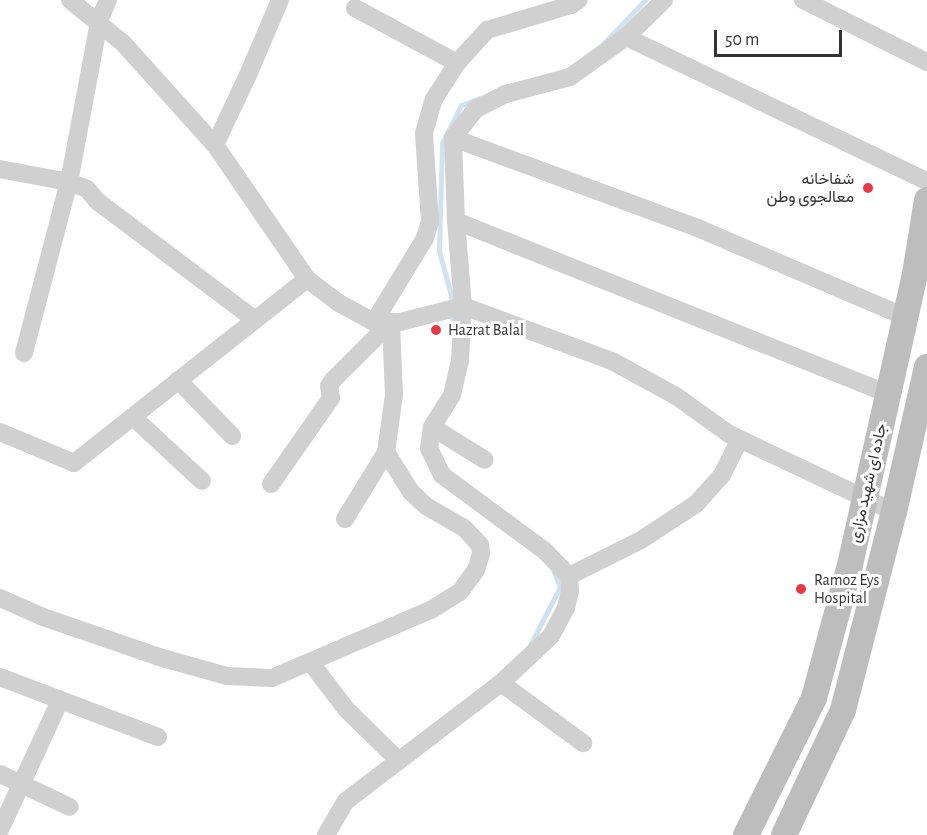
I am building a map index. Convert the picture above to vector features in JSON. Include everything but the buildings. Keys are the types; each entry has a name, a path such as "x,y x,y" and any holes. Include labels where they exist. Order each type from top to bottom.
{"main road":[{"name":"جاده ای شهید مزاری","path":"746,835 814,698 850,565 926,211"},
{"name":"جاده ای شهید مزاری","path":"784,835 843,710 894,512 927,367"}],"street":[{"path":"70,0 99,21 123,43 214,145 307,279 337,302 383,322 463,306 612,361 676,396 740,439 864,500 894,512"},
{"path":"24,353 69,182 99,21 108,0"},
{"path":"214,145 248,75 280,0"},
{"path":"271,483 331,398 328,392 333,380 383,322 425,238 430,222 424,133 434,99 457,63 487,30 571,5 579,0"},
{"path":"326,835 346,801 501,683 551,636 566,608 570,591 569,576 545,552 442,475 429,448 432,427 452,395 460,360 463,306 456,221 453,138 476,109 506,94 570,77 626,37 663,0"},
{"path":"803,0 927,62"},
{"path":"355,8 457,63"},
{"path":"626,37 927,181"},
{"path":"453,138 700,229 905,317"},
{"path":"0,169 69,182 87,189 97,201 254,319"},
{"path":"456,221 888,394"},
{"path":"0,432 74,463 307,279"},
{"path":"345,519 386,452 394,395 383,322"},
{"path":"178,381 232,436"},
{"path":"133,417 202,481"},
{"path":"432,427 484,460"},
{"path":"569,576 640,540 696,504 722,475 740,439"},
{"path":"0,598 43,617 159,657 227,676 272,678 431,610 460,592 476,570 481,554 480,545 464,528 426,506 411,492 386,452"},
{"path":"311,663 346,709 398,760"},
{"path":"0,677 158,737"},
{"path":"501,683 584,743"},
{"path":"0,830 23,785 60,701"},
{"path":"0,774 70,807"}],"waterway":[{"path":"603,44 645,0"},
{"path":"453,330 451,295 439,251 442,143 461,105 480,98"},
{"path":"529,647 560,587 553,570"}],"place":[{"name":"شفاخانه معالجوی وطن","path":"868,188"},
{"name":"Hazrat Balal","path":"436,330"},
{"name":"Ramoz Eys Hospital","path":"801,589"}]}
